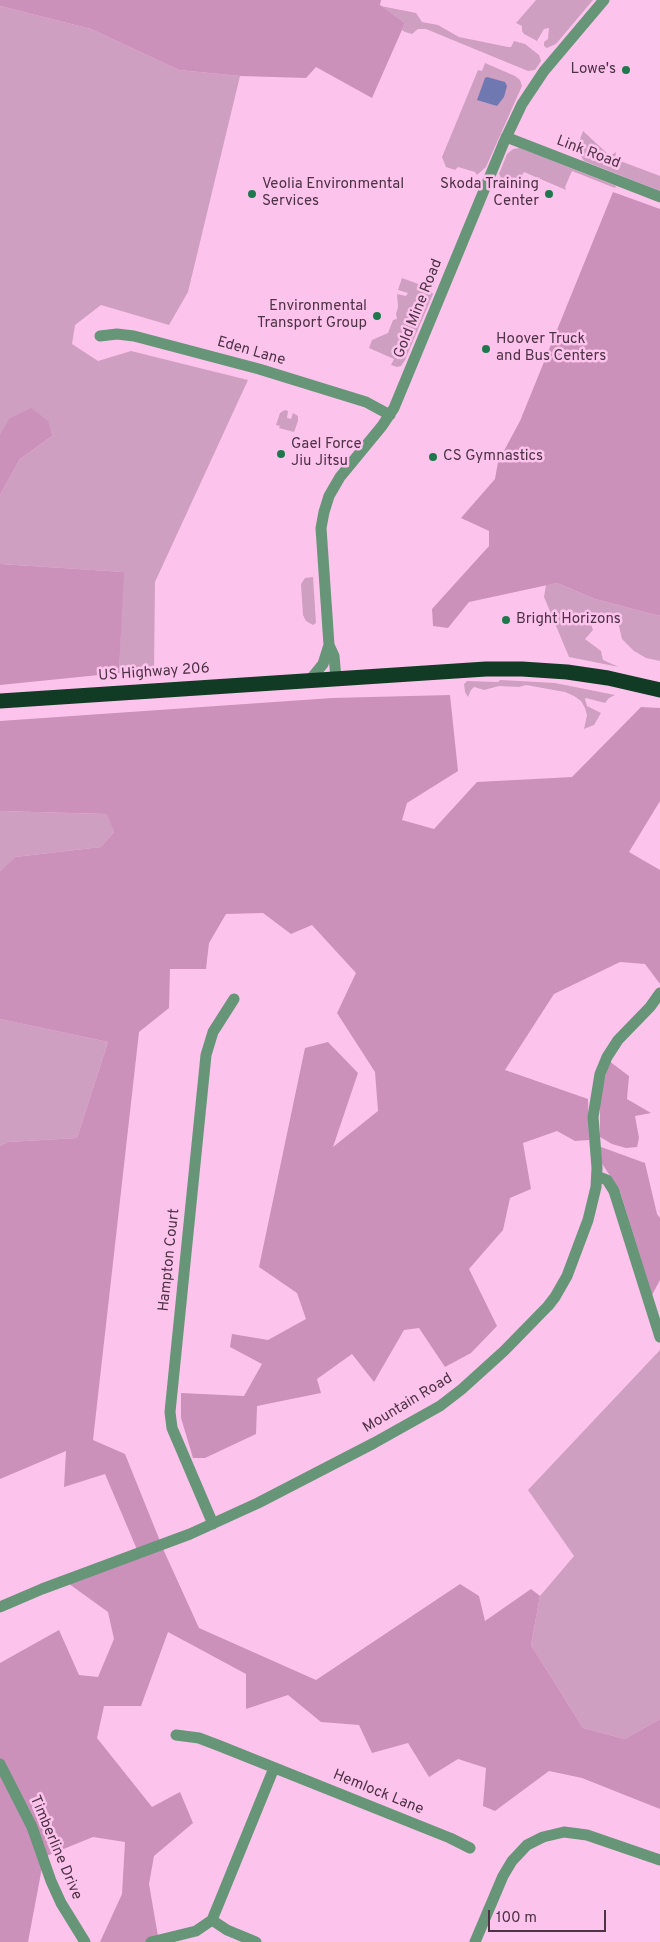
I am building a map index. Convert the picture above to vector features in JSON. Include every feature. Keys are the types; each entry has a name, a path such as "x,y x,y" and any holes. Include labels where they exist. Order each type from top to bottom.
{"highway":[{"name":"US Highway 206","path":"0,701 336,678 522,668 581,674 660,690"},
{"path":"637,684 660,679"}],"street":[{"name":"Gold Mine Road","path":"336,678 334,656 329,645 321,528 324,512 337,482 390,415 506,137 522,104 540,77 604,0"},
{"name":"Link Road","path":"506,137 660,197"},
{"name":"Eden Lane","path":"100,336 117,334 134,336 259,369 366,402 390,415"},
{"name":"Gold Mine Road","path":"310,680 323,664 329,645"},
{"name":"Mountain Road","path":"0,1607 42,1589 214,1524 275,1494 415,1421 462,1389 493,1362 533,1323 562,1287 588,1220 596,1187 593,1117 600,1074 613,1047 650,1007 660,993"},
{"name":"Hampton Court","path":"214,1524 172,1428 170,1412 206,1055 213,1032 234,998"},
{"path":"597,1176 607,1180 614,1191 660,1337"},
{"name":"Hemlock Lane","path":"176,1735 199,1738 450,1838 470,1848"},
{"name":"Timberline Drive","path":"0,1764 32,1827 61,1903 85,1942"},
{"path":"151,1942 196,1931 212,1920 274,1768"},
{"path":"475,1942 503,1876 512,1861 527,1845 543,1837 564,1832 587,1835 660,1860"},
{"path":"212,1920 227,1930 256,1942"}],"shaded area":[{"path":"0,0 381,0 380,5 405,23 372,98 316,67 306,78 240,76 179,70 91,29 0,6"},
{"path":"536,0 593,0 556,44 547,48 544,46 544,42 548,39 549,28 544,29 537,41 524,34 522,26 516,23"},
{"path":"0,6 91,29 179,70 240,76 188,292 169,325 101,305 75,325 72,344 98,361 131,351 248,380 155,582 154,672 119,673 123,572 0,564 0,495 20,459 52,436 0,435"},
{"path":"381,6 416,13 422,22 438,25 459,37 508,47 511,47 514,41 525,44 539,55 541,61 535,70 528,71 426,29 418,29 412,34 405,32 402,30 405,23"},
{"path":"485,63 515,76 520,80 522,86 486,167 477,175 475,172 458,167 455,170 446,167 442,157 478,70 482,71"},
{"path":"583,131 610,156 616,152 615,159 660,176 660,191 584,161 579,153 578,145"},
{"path":"520,148 616,186 615,188 572,171 565,187 566,190 524,172 515,187 505,185 499,174 507,154 513,149"},
{"path":"613,192 660,209 660,616 595,599 557,583 469,602 448,628 433,626 432,609 489,546 489,531 461,518 495,479 498,462 520,421"},
{"path":"402,278 429,288 433,294 405,360 401,366 397,367 391,365 394,359 369,348 372,340 388,333 393,320 397,319 397,294 406,296 408,293 398,290"},
{"path":"31,408 48,421 52,436 20,459 0,495 0,435 9,419"},
{"path":"285,410 288,411 287,418 291,419 293,413 298,416 294,432 279,428 280,426 276,425 280,413"},
{"path":"0,564 124,572 119,673 0,685"},
{"path":"313,577 316,623 313,625 306,621 303,615 301,584 305,578"},
{"path":"557,583 595,599 660,616 660,661 646,658 634,651 622,639 617,618 593,616 590,616 589,619 593,630 585,639 601,651 603,660 619,667 569,657 544,597 546,585"},
{"path":"500,680 555,683 615,695 605,703 585,699 587,706 601,713 594,725 584,729 587,715 585,708 581,701 565,692 526,685 519,687 499,686 484,690 474,687 468,697 465,692 464,684 467,681 498,682"},
{"path":"450,695 458,771 407,803 402,820 434,829 477,782 572,777 641,707 660,708 660,801 629,852 660,870 660,984 645,964 620,962 554,994 505,1070 588,1099 589,1140 575,1141 557,1131 523,1143 531,1189 510,1198 503,1230 469,1269 497,1326 471,1353 445,1367 419,1328 404,1330 374,1382 352,1354 317,1379 321,1393 257,1406 256,1434 205,1458 193,1458 181,1418 181,1393 244,1396 262,1364 230,1347 232,1334 268,1340 306,1319 297,1293 259,1267 305,1048 328,1042 358,1073 333,1147 378,1111 375,1072 337,1013 356,973 312,925 291,934 263,913 226,914 209,943 206,969 170,969 169,1008 139,1032 93,1440 125,1454 164,1551 199,1628 316,1680 460,1584 479,1596 485,1621 531,1589 540,1596 531,1645 583,1728 625,1739 660,1719 660,1809 582,1778 549,1771 495,1811 483,1806 486,1768 458,1759 429,1777 408,1743 372,1753 359,1725 321,1722 288,1695 246,1709 246,1674 168,1632 141,1706 104,1706 97,1738 152,1807 180,1792 193,1823 154,1856 149,1884 159,1942 100,1942 122,1894 125,1842 93,1837 44,1857 28,1942 0,1942 0,1663 59,1630 79,1675 98,1677 114,1639 108,1612 65,1581 138,1552 105,1474 64,1487 66,1451 0,1479 0,1146 8,1142 77,1138 108,1042 0,1019 0,871 15,857 101,847 114,832 107,814 0,811 0,721 332,698"},
{"path":"0,811 108,814 114,832 101,847 15,857 0,871"},
{"path":"0,1019 108,1042 77,1138 8,1142 0,1146"},
{"path":"609,1061 629,1076 627,1099 651,1113 635,1116 639,1138 637,1147 626,1148 612,1144 600,1137 600,1098"},
{"path":"601,1147 645,1163 657,1214 660,1218 660,1280 652,1295 620,1191 601,1162"},
{"path":"660,1350 660,1719 625,1739 583,1728 531,1645 540,1596 574,1556 528,1490"}],"water":[{"path":"487,77 505,82 507,86 504,97 497,106 477,100"}],"place":[{"name":"Lowe's","path":"626,70"},
{"name":"Veolia Environmental Services","path":"252,194"},
{"name":"Skoda Training Center","path":"549,194"},
{"name":"Environmental Transport Group","path":"377,316"},
{"name":"Hoover Truck and Bus Centers","path":"486,349"},
{"name":"Gael Force Jiu Jitsu","path":"281,454"},
{"name":"CS Gymnastics","path":"433,457"},
{"name":"Bright Horizons","path":"506,620"}]}
